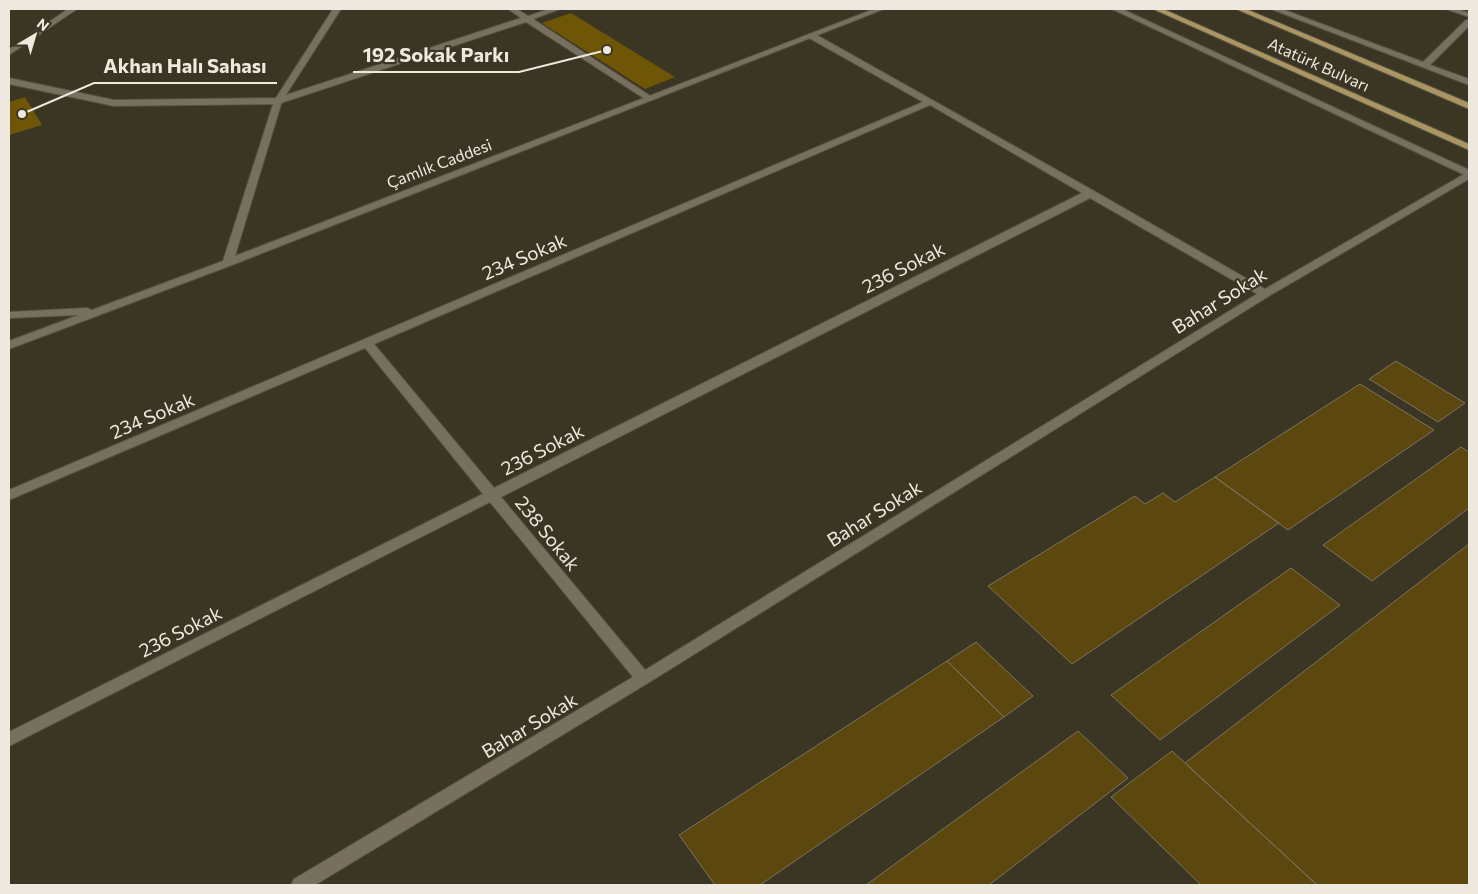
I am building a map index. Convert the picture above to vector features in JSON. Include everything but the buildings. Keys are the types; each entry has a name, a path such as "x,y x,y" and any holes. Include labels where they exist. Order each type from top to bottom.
{"main road":[{"name":"Atatürk Bulvarı","path":"1157,9 1469,147"},
{"name":"Atatürk Bulvarı","path":"1240,9 1469,106"}],"street":[{"path":"9,53 73,9"},
{"path":"228,263 278,101 337,9"},
{"path":"512,9 651,98"},
{"path":"9,81 114,103 278,101 556,9"},
{"name":"Çamlık Caddesi","path":"9,345 228,263 880,9"},
{"path":"1116,9 1469,174"},
{"path":"1275,9 1469,82"},
{"path":"1450,9 1469,15"},
{"path":"1425,65 1469,22"},
{"path":"812,36 1091,193 1265,294"},
{"name":"234 Sokak","path":"9,495 930,102"},
{"name":"Bahar Sokak","path":"300,885 643,679 1265,294 1469,174"},
{"name":"236 Sokak","path":"9,738 1091,193"},
{"path":"9,315 99,310"},
{"name":"238 Sokak","path":"366,342 643,679"}],"shaded area":[{"path":"571,13 675,77 645,89 542,23"},
{"path":"25,97 42,125 9,135 9,102"}],"place":[{"name":"192 Sokak Parkı","path":"607,50"},
{"name":"Akhan Halı Sahası","path":"22,114"}]}
